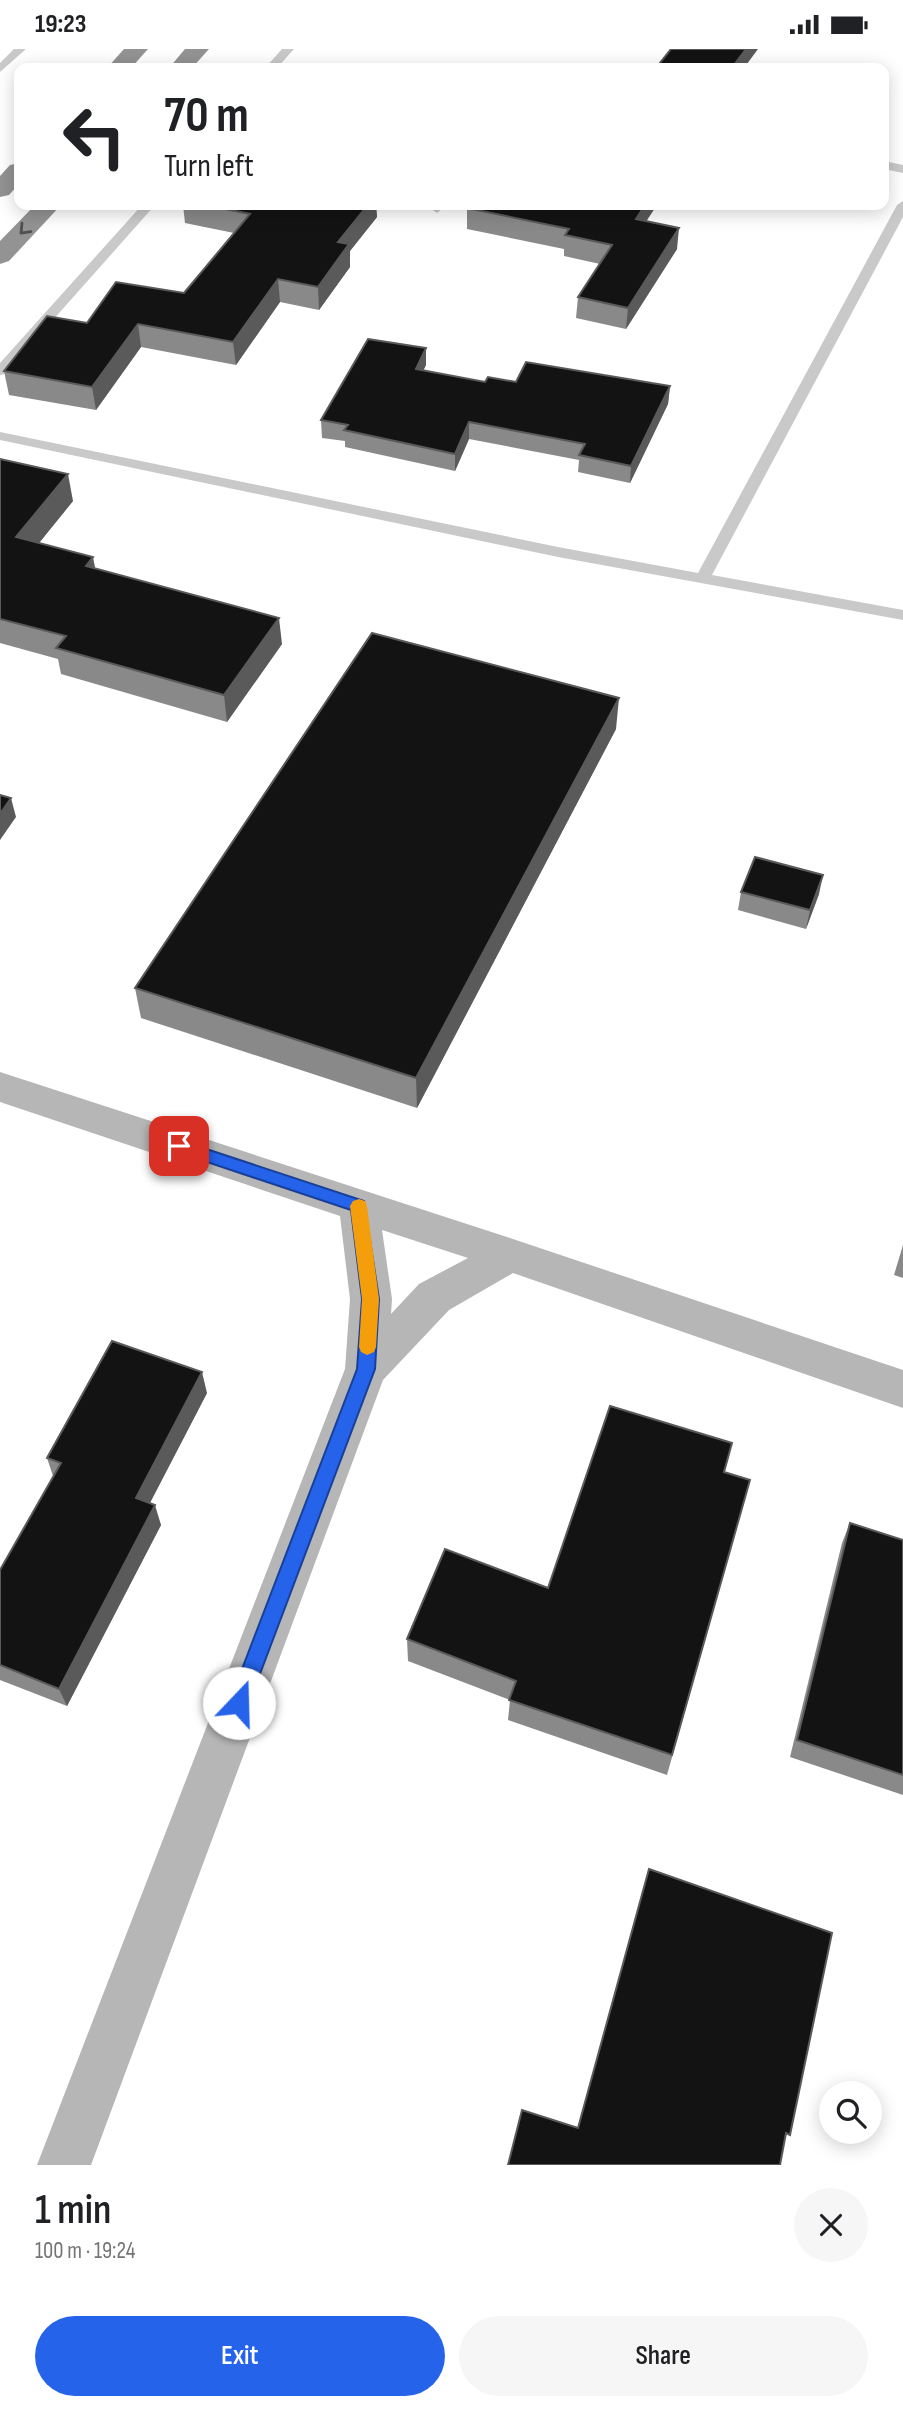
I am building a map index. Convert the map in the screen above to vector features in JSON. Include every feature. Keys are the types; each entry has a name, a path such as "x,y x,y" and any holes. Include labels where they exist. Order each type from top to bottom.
{"highway":[{"path":"123,63 137,49"},
{"path":"185,63 198,49"},
{"path":"0,190 14,175"},
{"path":"0,256 44,210"}],"street":[{"path":"0,1087 510,1255 903,1389"},
{"path":"64,2165 366,1369 371,1299 359,1205"},
{"path":"366,1369 434,1297 510,1255"}],"lane":[{"path":"0,69 20,49"},
{"path":"275,63 288,49"},
{"path":"702,580 903,205"},
{"path":"0,371 145,210"},
{"path":"0,436 702,580 903,615"}],"building":[{"path":"671,49 746,49 736,63 660,63"},
{"path":"230,210 364,210 338,242 349,244 318,287 278,279 233,342 138,324 92,387 4,371 47,316 87,323 116,282 184,293 250,214"},
{"path":"477,210 642,210 636,219 679,228 628,308 578,297 612,245 565,235 569,229"},
{"path":"368,339 426,348 416,369 485,382 488,377 516,382 526,362 670,386 631,466 579,455 585,444 469,422 455,454 344,430 348,425 321,420"},
{"path":"0,459 68,474 16,537 93,557 86,566 279,618 224,695 56,648 66,636 0,619"},
{"path":"372,633 619,698 416,1078 135,988"},
{"path":"0,795 11,798 0,814"},
{"path":"755,857 823,875 810,910 741,892"},
{"path":"112,1341 202,1372 136,1498 155,1505 59,1689 0,1665 0,1570 61,1463 47,1458"},
{"path":"610,1406 732,1443 724,1472 750,1480 672,1755 509,1700 516,1681 407,1639 445,1549 548,1588"},
{"path":"850,1523 903,1540 903,1775 797,1740"},
{"path":"649,1869 832,1933 790,2135 786,2133 780,2165 508,2165 522,2110 578,2128"}],"slow traffic":[{"path":"359,1206 371,1299 367,1347"}],"route":[{"path":"179,1146 359,1205 371,1299 366,1369 239,1703"}]}
